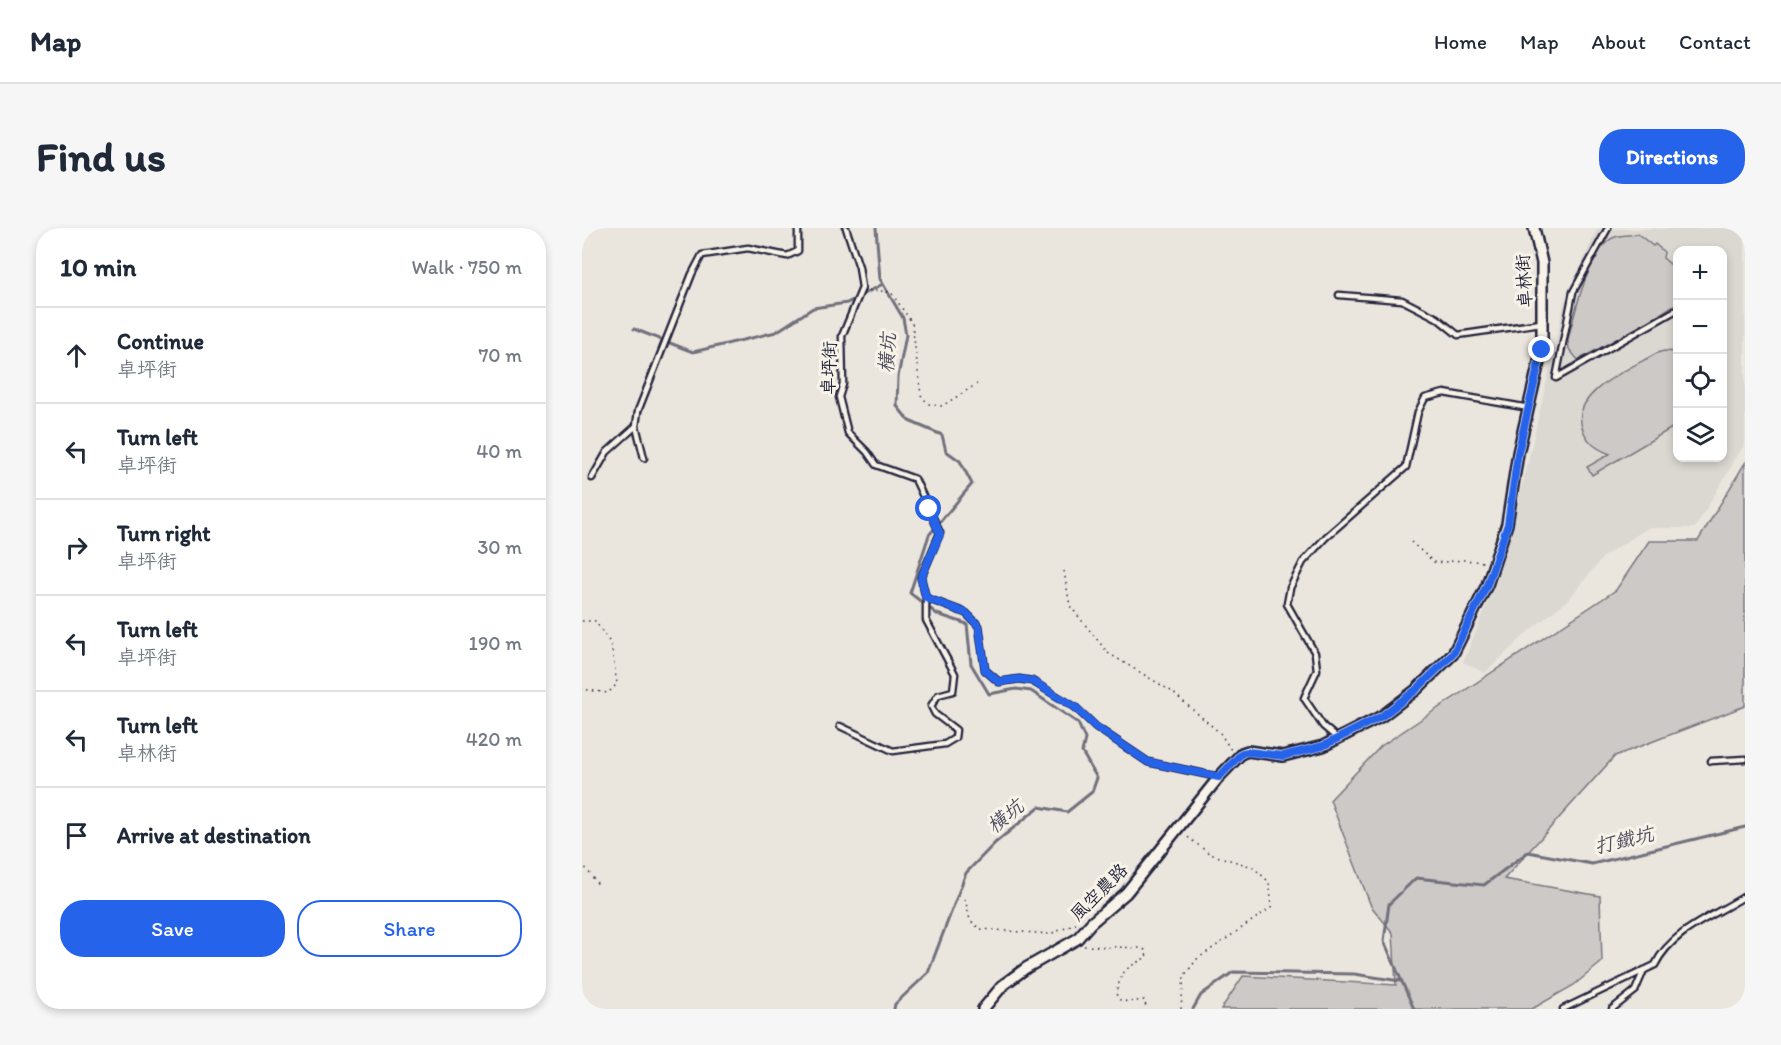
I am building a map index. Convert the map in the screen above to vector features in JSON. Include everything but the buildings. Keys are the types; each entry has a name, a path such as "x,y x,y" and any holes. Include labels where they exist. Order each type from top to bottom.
{"street":[{"name":"卓林街","path":"1237,758 1242,753 1248,752 1283,756 1323,746 1382,716 1416,690 1453,654 1487,585 1508,524 1518,453 1542,350 1542,263 1534,228"},
{"path":"1219,777 1237,758"},
{"name":"風空農路","path":"983,1009 1003,985 1026,968 1077,939 1091,922 1126,893 1219,777"}],"lane":[{"path":"644,458 636,426 638,411 692,274 702,255 748,248 787,256 798,251 798,228"},
{"path":"846,228 859,267 862,288"},
{"path":"1608,228 1573,292 1556,378 1673,311"},
{"name":"卓坪街","path":"840,726 893,751 945,744 955,738 956,730 935,714 931,706 938,695 953,691 955,674 926,620 926,598 921,578 940,534 915,479 876,465 848,433 839,397 843,384 842,336 862,288"},
{"path":"1339,295 1402,300 1437,318 1458,335 1542,323"},
{"path":"1337,738 1323,726 1304,698 1317,670 1315,653 1287,604 1290,588 1304,562 1326,537 1406,467 1418,412 1425,398 1444,393 1529,408"},
{"path":"592,478 607,452 636,426"},
{"path":"926,598 966,613 979,626 985,670 999,682 1019,679 1032,681 1075,707 1096,727 1148,762 1219,777"},
{"path":"1711,761 1745,759"},
{"path":"1563,1009 1655,965 1661,952 1691,927 1745,896"},
{"path":"1612,1009 1635,991 1644,970"}],"path":[{"path":"862,288 891,292 912,323 921,395 928,404 942,406 977,384"},
{"path":"1411,542 1435,563 1464,560 1494,564"},
{"path":"1064,571 1070,606 1108,652 1171,691 1198,712 1220,733 1237,758"},
{"path":"582,621 595,621 610,644 617,684 608,693 582,689"},
{"path":"1177,829 1210,854 1253,867 1269,882 1272,907 1197,959 1184,976 1181,1009"},
{"path":"582,863 599,886"},
{"path":"965,899 970,920 980,929 1050,934 1073,925 1091,922"},
{"path":"1066,945 1145,950 1147,957 1128,966 1120,978 1116,994 1120,1000 1129,1002 1144,1000 1146,1003 1144,1009"}],"shaded area":[{"path":"1745,228 1745,443 1695,528 1648,528 1604,556 1569,599 1529,631 1485,673 1463,662 1497,580 1529,458 1564,304 1597,229"},
{"path":"1638,234 1664,252 1663,258 1673,267 1673,306 1578,360 1569,349 1568,340 1584,283 1590,267 1606,243 1615,237"},
{"path":"1673,352 1673,427 1592,475 1587,467 1610,454 1587,439 1581,417 1584,404 1605,383 1657,353"},
{"path":"1745,463 1745,706 1615,756 1504,879 1600,896 1602,962 1574,985 1532,1009 1221,1009 1243,976 1396,985 1393,933 1371,906 1330,800 1381,746 1616,590 1649,541 1698,541"}],"waterway":[{"name":"橫坑","path":"876,228 880,279 903,318 906,335 898,377 897,406 909,421 942,435 946,451 960,461 972,484 929,535 910,593 937,614 967,624 971,664 989,694 1016,689 1031,691 1078,723 1085,739 1082,752 1097,778 1092,792 1067,812 1039,807 995,843 966,873 928,973 895,1004 894,1009"},
{"path":"634,329 693,352 776,332 813,308 847,303 883,284"},
{"name":"打鐵坑","path":"1414,1009 1384,941 1389,904 1416,878 1484,885 1528,852 1592,864 1745,827"},
{"path":"1193,1009 1201,995 1233,972 1354,974 1400,981"}],"route":[{"path":"929,509 940,534 921,578 926,598 966,613 979,626 985,670 999,682 1019,679 1032,681 1075,707 1096,727 1148,762 1219,777 1242,753 1283,756 1323,746 1382,716 1416,690 1453,654 1487,585 1508,524 1518,453 1542,350"}]}
